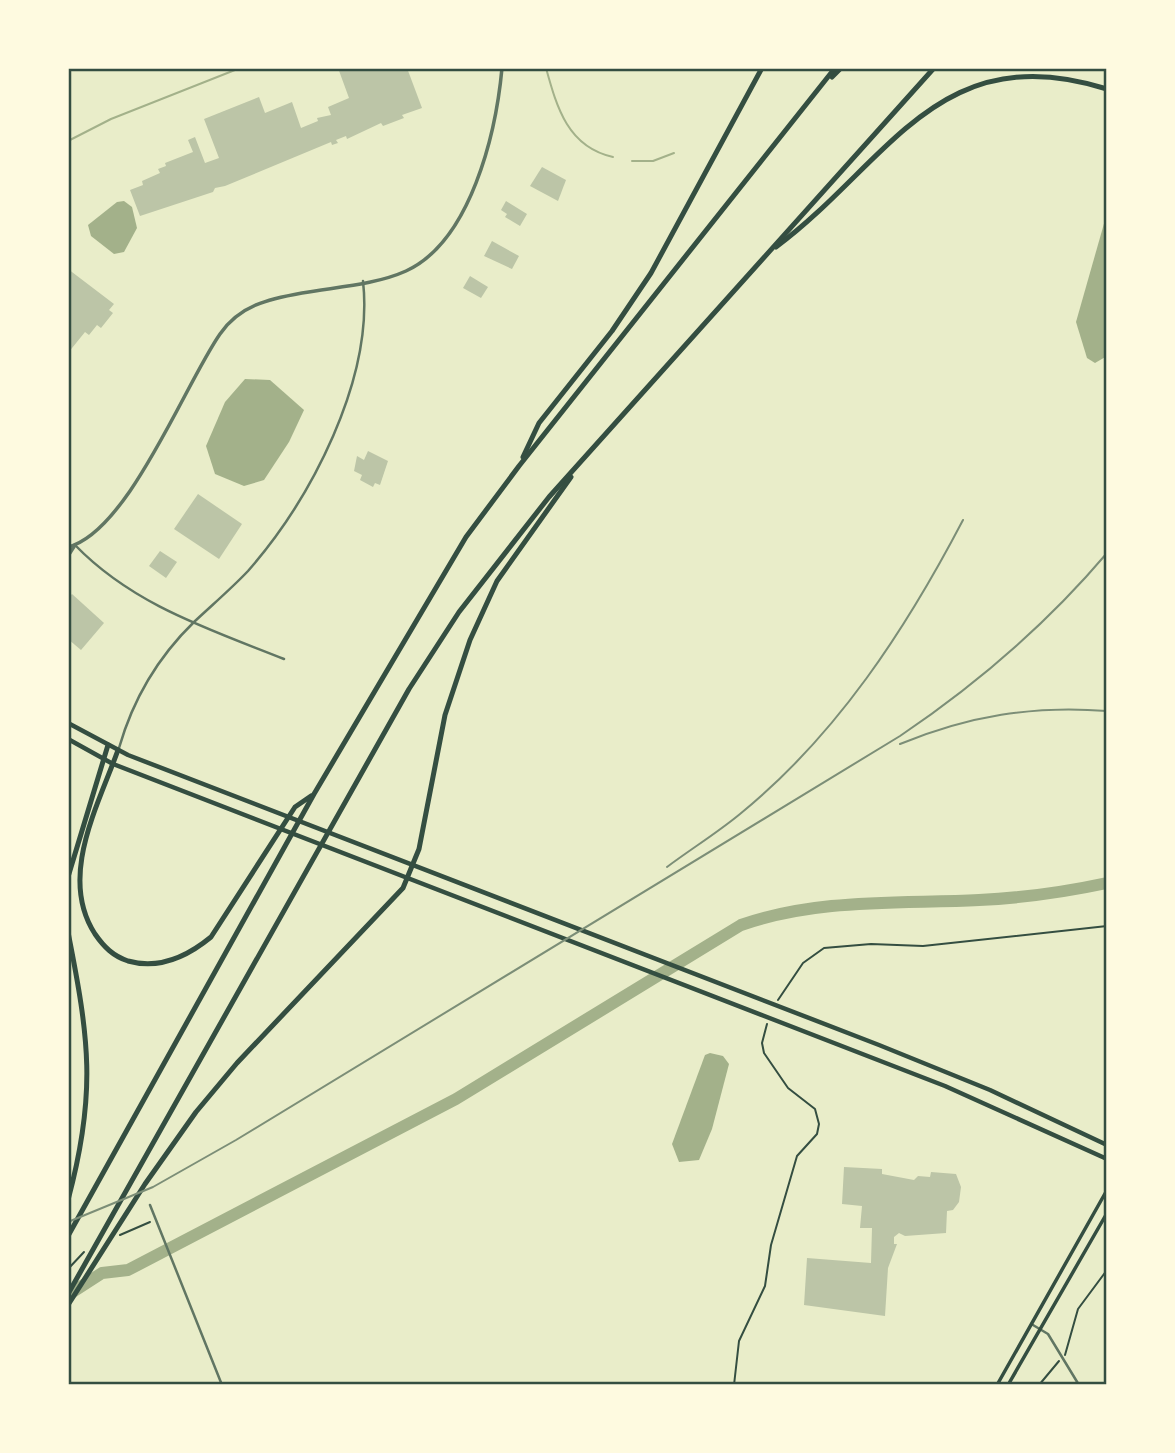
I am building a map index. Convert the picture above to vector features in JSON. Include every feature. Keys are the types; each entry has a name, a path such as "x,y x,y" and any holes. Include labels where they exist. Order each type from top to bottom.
{"highway":[{"path":"519,466 539,423 612,331 652,273 762,68"},
{"path":"68,1236 314,794 466,537 519,466 835,68"},
{"path":"812,97 841,68"},
{"path":"68,1294 409,689 503,553 581,461 934,68"},
{"path":"765,255 799,230 908,123 925,111 972,87 1021,77 1069,79 1107,89"},
{"path":"68,1305 145,1184 196,1112 237,1063 403,888 419,849 445,715 470,640 497,581 581,461"},
{"path":"68,877 107,745"},
{"path":"118,750 80,864 79,890 84,914 101,942 113,954 133,962 174,960 192,953 211,936 295,807 314,794"},
{"path":"68,932 86,1025 89,1063 84,1139 68,1200"}],"main road":[{"path":"68,723 118,750 226,793 990,1090 1107,1145"},
{"path":"68,740 113,764 945,1086 1107,1159"},
{"path":"997,1385 1107,1190"},
{"path":"1008,1385 1107,1213"}],"street":[{"path":"68,556 75,545 124,500 215,342 239,314 267,301 402,273 436,248 455,225 478,178 502,68"},
{"path":"118,750 133,705 149,676 193,623 233,586 270,544 321,462 343,407 359,349 365,318 363,281"},
{"path":"68,547 75,545"},
{"path":"75,545 124,588 167,612 284,659"},
{"path":"150,1205 222,1385"},
{"path":"1031,1324 1048,1334 1079,1384"}],"path":[{"path":"776,1006 803,963 824,948 871,944 923,946 1107,926"},
{"path":"734,1385 739,1341 765,1286 771,1245 797,1156 817,1134 818,1124 815,1109 788,1088 764,1053 762,1043 770,1018"},
{"path":"1039,1385 1069,1349 1078,1309 1107,1270"}],"shaded area":[{"path":"124,201 132,207 137,228 124,252 114,254 91,236 88,225 117,202"},
{"path":"1107,213 1107,356 1095,363 1087,358 1076,322"},
{"path":"245,379 270,380 304,410 289,442 264,480 244,486 215,474 206,446 225,402"},
{"path":"710,1053 723,1056 729,1064 712,1129 699,1160 679,1162 672,1144 705,1055"}],"building":[{"path":"338,68 407,68 422,108 402,115 404,118 383,126 381,123 347,139 346,136 336,140 338,143 332,145 331,142 215,188 213,192 140,216 130,190 160,173 158,169 166,166 165,163 193,152 188,140 195,137 205,163 219,158 204,119 259,97 265,113 292,102 301,128 318,121 317,118 331,115 328,107 349,98"},
{"path":"542,167 566,180 558,201 530,186"},
{"path":"506,201 527,214 520,226 505,217 507,214 501,210"},
{"path":"492,241 519,256 512,269 484,256"},
{"path":"68,269 114,304 109,310 113,313 101,328 97,325 89,335 85,332 68,353"},
{"path":"470,276 488,287 481,298 463,288"},
{"path":"368,451 388,461 380,485 375,483 373,487 360,480 362,475 354,471 357,456 364,460"},
{"path":"198,494 242,524 219,559 174,529"},
{"path":"160,551 177,562 166,578 149,566"},
{"path":"72,594 104,623 81,650 68,639 68,598"},
{"path":"844,1167 882,1169 882,1174 914,1180 918,1176 930,1177 931,1172 956,1174 961,1187 959,1202 953,1210 947,1211 946,1233 905,1236 899,1233 894,1237 894,1244 897,1244 888,1268 885,1316 804,1305 807,1258 871,1263 872,1228 860,1228 862,1206 842,1204"}],"waterway":[{"path":"68,141 111,119 240,68"},
{"path":"546,68 560,111 575,135 598,152 613,157"},
{"path":"632,161 653,161 674,153"},
{"path":"68,1295 102,1273 128,1270 456,1099 741,925 770,916 829,906 1011,898 1107,883"}],"railway":[{"path":"667,867 731,821 775,783 838,715 893,640 963,520"},
{"path":"68,1222 153,1187 236,1140 900,736 956,696 1010,652 1060,605 1107,553"},
{"path":"900,744 951,726 1001,715 1053,710 1107,711"}]}
